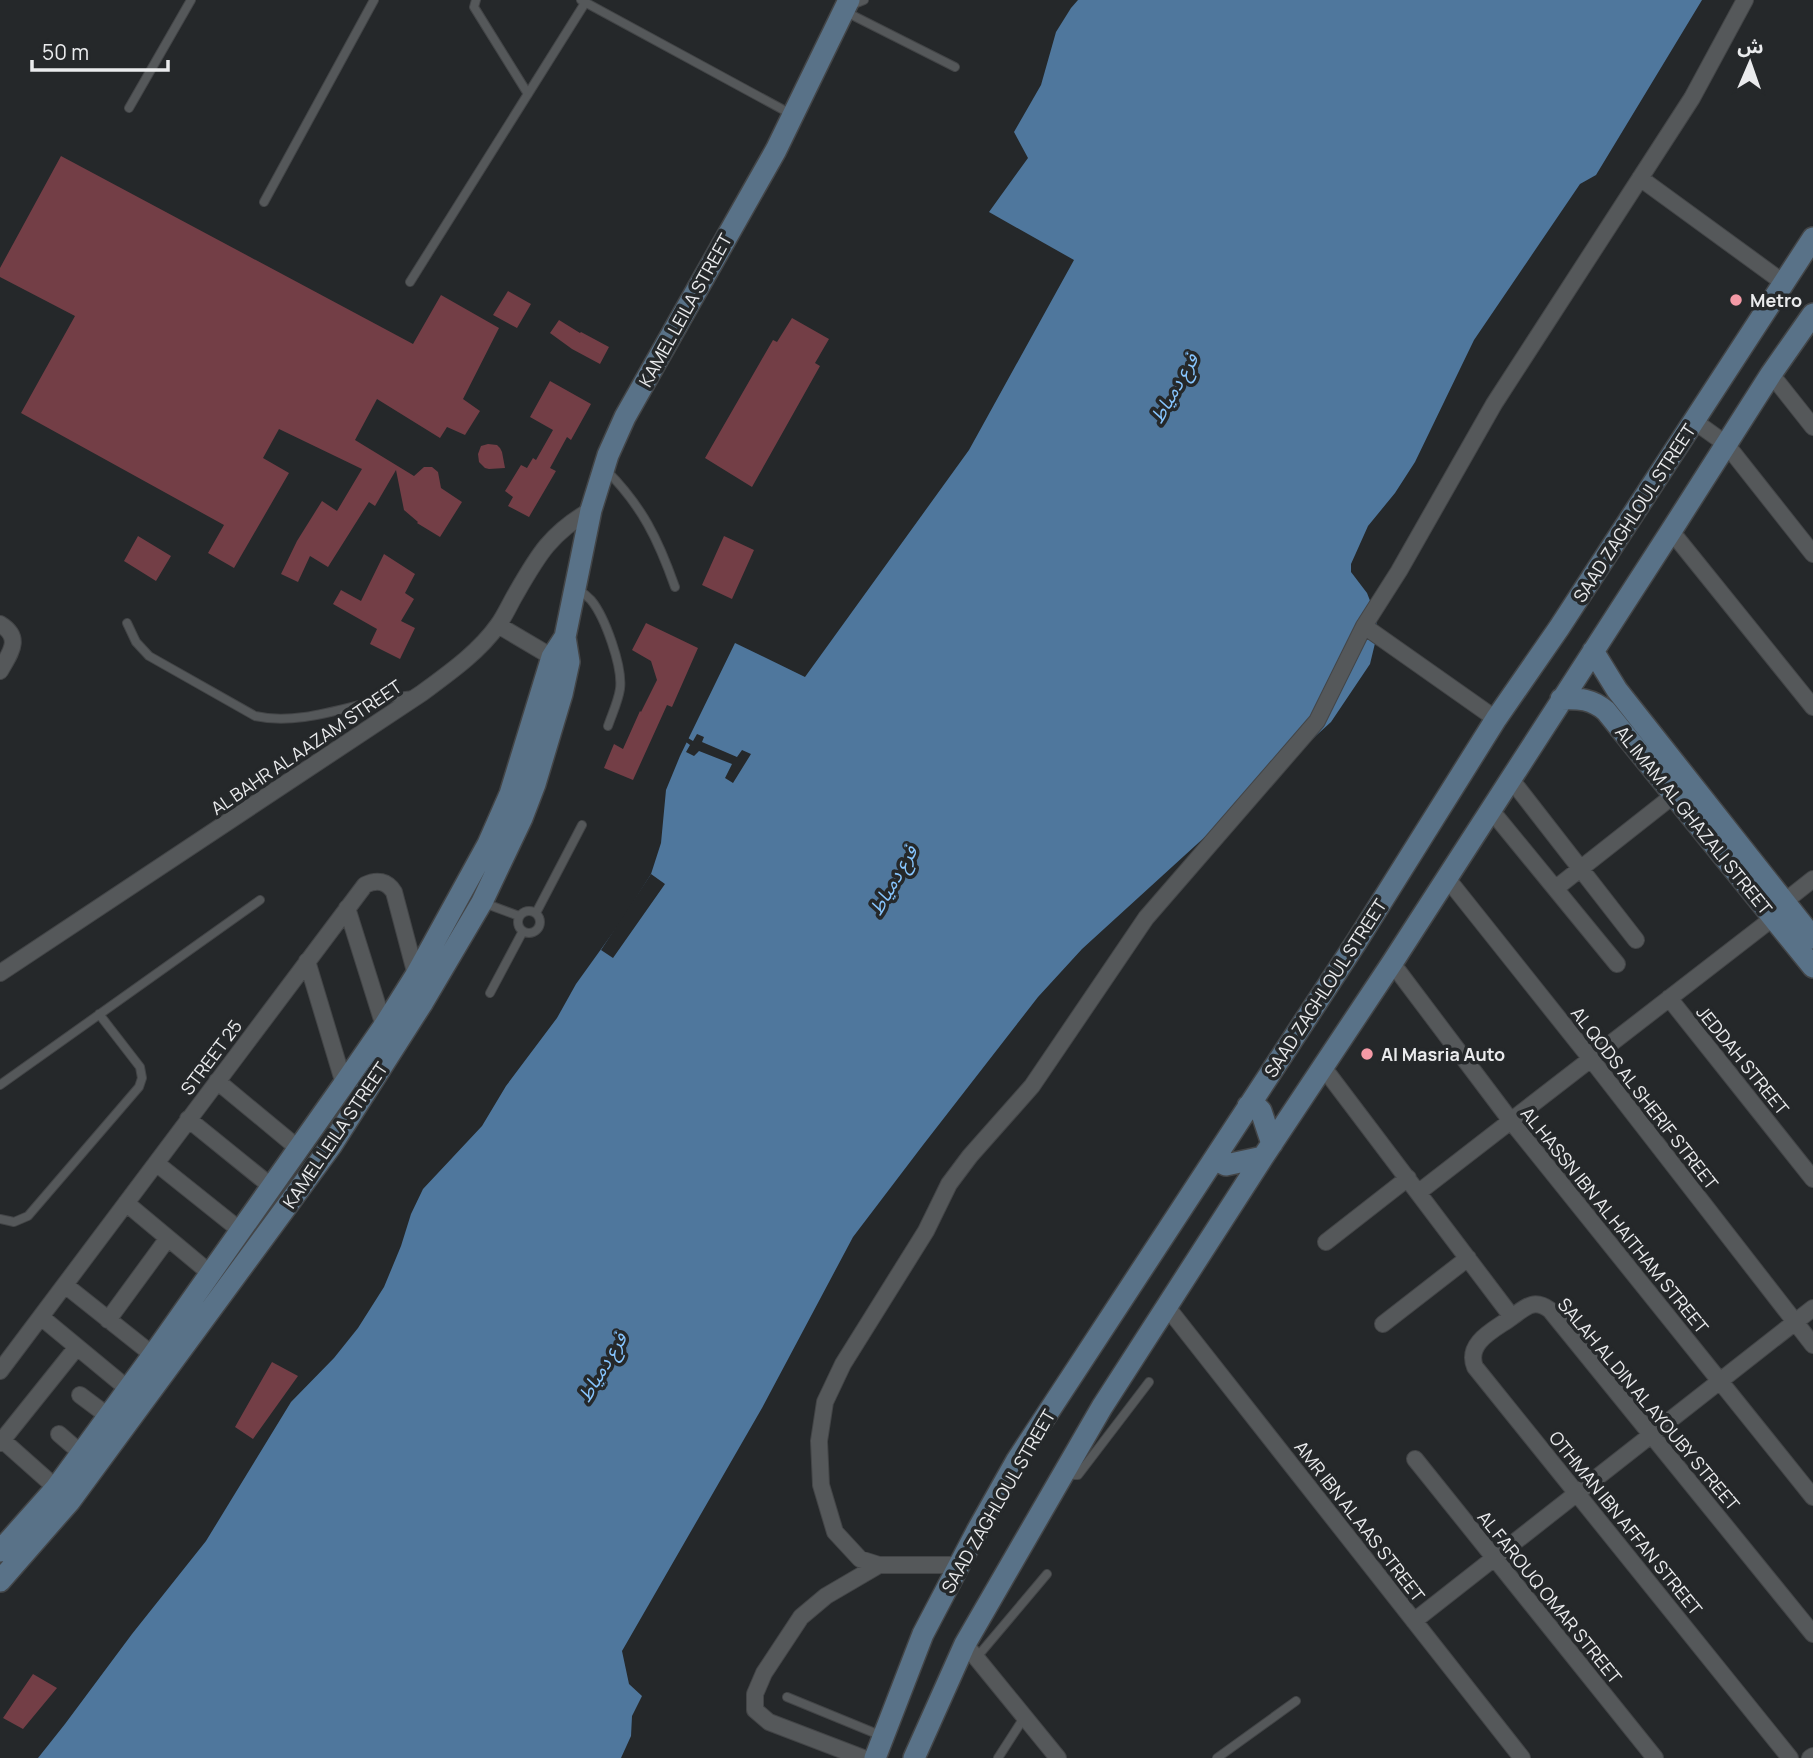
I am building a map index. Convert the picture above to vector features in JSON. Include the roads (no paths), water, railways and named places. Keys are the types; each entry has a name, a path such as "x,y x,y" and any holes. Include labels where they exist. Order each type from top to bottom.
{"main road":[{"name":"KAMEL LEILA STREET","path":"0,1551 63,1494 81,1453 299,1149 416,975 472,898 522,818 562,694 560,659 591,510 608,455 625,417 793,116 851,4"},
{"name":"SAAD ZAGHLOUL STREET","path":"875,1758 923,1634 976,1531 1017,1460 1357,941 1496,719 1559,628 1813,238"},
{"path":"914,1758 1102,1407 1772,373 1813,314"},
{"name":"AL IMAM AL GHAZALI STREET","path":"1593,651 1617,690 1779,910 1813,967"},
{"name":"AL IMAM AL GHAZALI STREET","path":"1561,699 1594,702 1606,711 1674,795 1779,910 1813,938"},
{"name":"KAMEL LEILA STREET","path":"0,1581 63,1494 331,1146 423,1002 472,898"},
{"path":"1248,1106 1256,1106 1261,1111 1267,1150"},
{"path":"1217,1155 1218,1161 1226,1165 1267,1150"}],"street":[{"path":"959,1565 879,1565 860,1559 835,1532 821,1485 819,1441 825,1402 843,1364 926,1231 949,1184 1031,1086 1146,918 1317,721 1364,626 1399,571 1494,404 1692,98 1745,0"},
{"path":"1640,178 1784,283"},
{"path":"1772,373 1813,427"},
{"path":"1694,421 1727,444 1813,554"},
{"name":"AL BAHR AL AAZAM STREET","path":"0,973 422,693 471,654 498,625 539,553 571,521 591,510"},
{"path":"1671,531 1813,707"},
{"path":"498,625 560,659"},
{"path":"1364,626 1496,719"},
{"path":"0,671 12,649 13,641 6,629"},
{"path":"1510,778 1636,940"},
{"path":"1556,888 1674,795"},
{"path":"1490,809 1617,964"},
{"name":"AL QODS AL SHERIF STREET","path":"1446,877 1813,1345"},
{"path":"1419,1192 1669,998 1779,910 1813,879"},
{"name":"STREET 25","path":"0,1371 365,885 378,881 385,883 397,898 423,1002"},
{"path":"347,908 384,1026"},
{"path":"307,961 344,1084"},
{"name":"AL HASSN IBN AL HAITHAM STREET","path":"1392,963 1511,1121 1813,1497"},
{"name":"JEDDAH STREET","path":"1669,998 1813,1179"},
{"path":"1323,1067 1512,1317"},
{"path":"217,1081 299,1149"},
{"path":"188,1119 272,1187"},
{"path":"156,1163 241,1231"},
{"path":"1326,1242 1408,1178"},
{"path":"126,1203 211,1274"},
{"path":"108,1320 168,1238"},
{"path":"1382,1324 1468,1258"},
{"path":"65,1285 153,1355"},
{"name":"SALAH AL DIN AL AYOUBY STREET","path":"1512,1317 1534,1304 1547,1307 1813,1634"},
{"name":"AMR IBN AL AAS STREET","path":"1167,1307 1522,1758"},
{"path":"1414,1621 1813,1308"},
{"path":"41,1317 128,1389"},
{"name":"OTHMAN IBN AFFAN STREET","path":"1512,1317 1477,1343 1474,1349 1475,1367 1790,1758"},
{"path":"63,1494 1,1440 77,1347"},
{"path":"80,1395 108,1416"},
{"path":"59,1434 81,1453"},
{"name":"AL FAROUQ OMAR STREET","path":"1415,1459 1655,1758"},
{"path":"863,1758 769,1722 755,1710 755,1694 764,1674 801,1617 825,1596 879,1565"},
{"path":"971,1650 1058,1758"}],"lane":[{"path":"129,108 191,0"},
{"path":"264,202 374,0"},
{"path":"476,0 474,6 528,94"},
{"path":"410,282 583,1 793,116"},
{"path":"851,4 955,67"},
{"path":"604,468 625,489 654,533 675,587"},
{"path":"576,586 590,599 601,616 620,673 620,690 608,726"},
{"path":"127,623 136,642 149,656 255,716 272,720 289,719 422,693"},
{"path":"536,913 582,825"},
{"path":"472,898 519,916"},
{"path":"0,1084 260,900"},
{"path":"530,910 536,913 539,927 532,932 523,931 518,925 519,916 530,910"},
{"path":"490,993 523,931"},
{"path":"0,1219 14,1222 28,1216 139,1087 142,1077 140,1068 99,1014"},
{"path":"1067,1469 1074,1475 1079,1475 1149,1382"},
{"path":"971,1650 1047,1574"},
{"path":"787,1697 883,1736"},
{"path":"1217,1758 1296,1701"},
{"path":"998,1758 1025,1716"}],"water":[{"name":"فرع دمياط","path":"1078,0 1702,0 1596,175 1580,184 1474,340 1415,462 1395,493 1368,526 1351,564 1351,572 1367,593 1376,616 1377,635 1370,664 1331,722 1082,949 1038,997 853,1237 762,1408 622,1651 629,1684 642,1696 632,1716 631,1736 621,1758 38,1758 206,1541 291,1402 334,1358 358,1328 384,1287 423,1189 482,1126 506,1086 557,1018 576,984 651,874 661,843 666,790 735,643 805,677 969,450 1074,260 989,212 1028,158 1014,132 1041,85 1056,32"}],"place":[{"name":"Metro","path":"1736,300"},
{"name":"Al Masria Auto","path":"1367,1054"}]}
